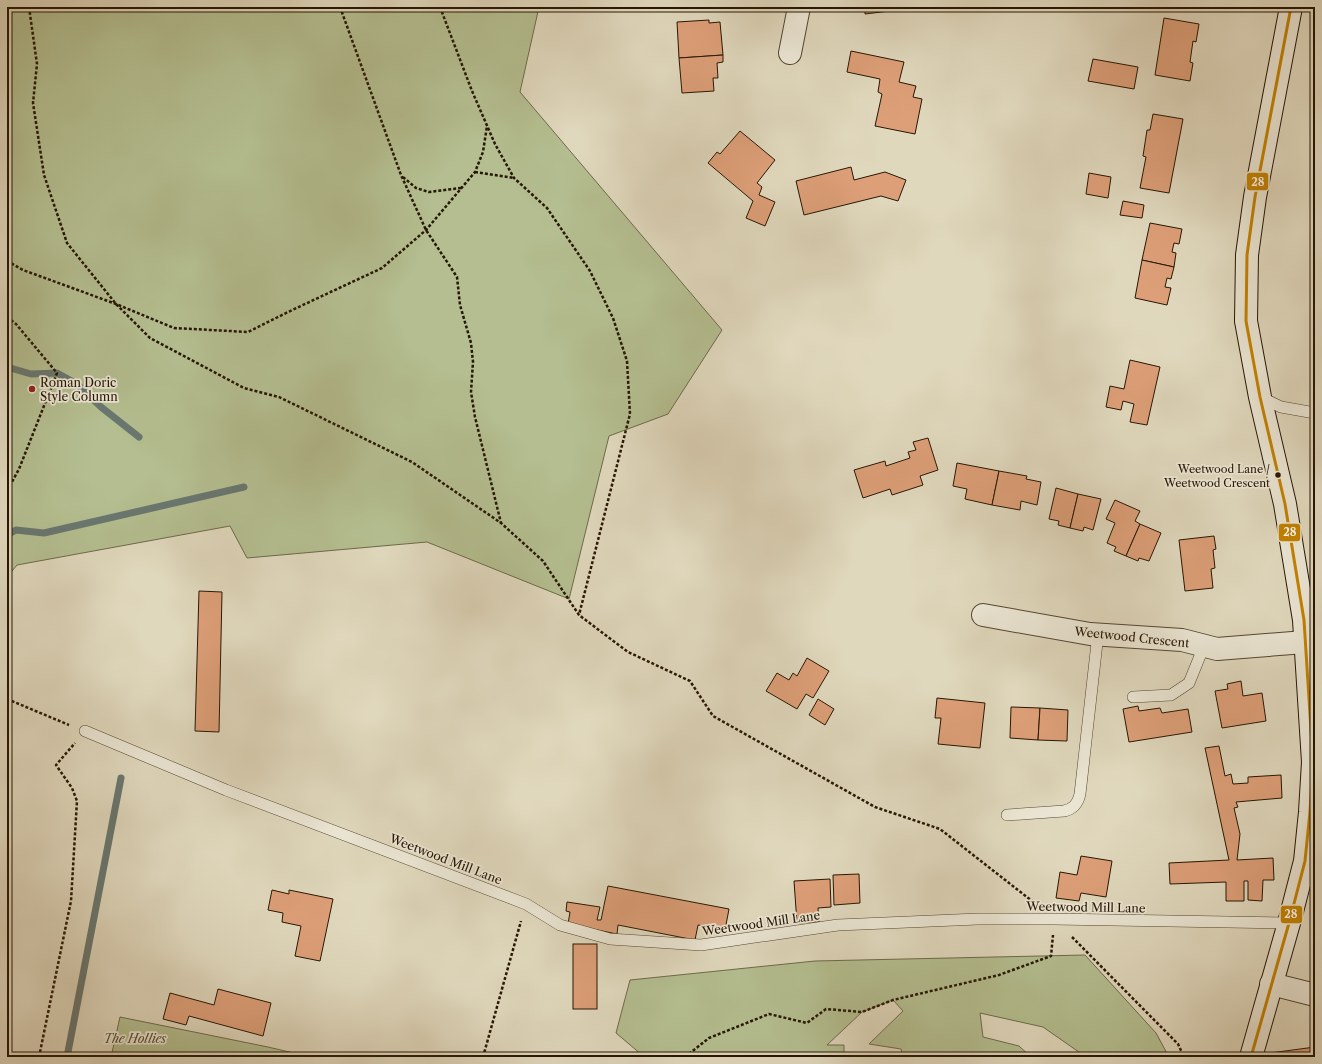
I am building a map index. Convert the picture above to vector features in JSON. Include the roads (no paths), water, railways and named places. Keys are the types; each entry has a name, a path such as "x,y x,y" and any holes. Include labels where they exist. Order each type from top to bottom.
{"street":[{"path":"790,54 799,7"},
{"path":"1251,1057 1305,861 1310,812 1312,762 1306,642 1309,620 1285,504 1260,397 1246,321 1247,255 1255,198 1291,7"},
{"name":"Weetwood Crescent","path":"983,615 1028,624 1098,634 1182,640 1217,649 1306,642"},
{"path":"1271,984 1315,995"}],"lane":[{"path":"1260,397 1281,407 1315,412"},
{"path":"1007,815 1070,810 1079,800 1098,634"},
{"path":"1134,697 1171,695 1189,683 1204,646"},
{"name":"Weetwood Mill Lane","path":"85,731 226,790 526,904 560,925 610,939 701,946 838,925 978,919 1289,923"}],"waterway":[{"path":"7,367 31,374 57,373 77,384 101,407 139,437"},
{"path":"7,535 16,530 44,533 244,487"},
{"path":"67,1057 121,778"}],"place":[{"name":"Roman Doric Style Column","path":"32,389"},
{"name":"Weetwood Lane / Weetwood Crescent","path":"1278,475"}],"park label":[{"name":"The Hollies","path":"135,1038"}]}
